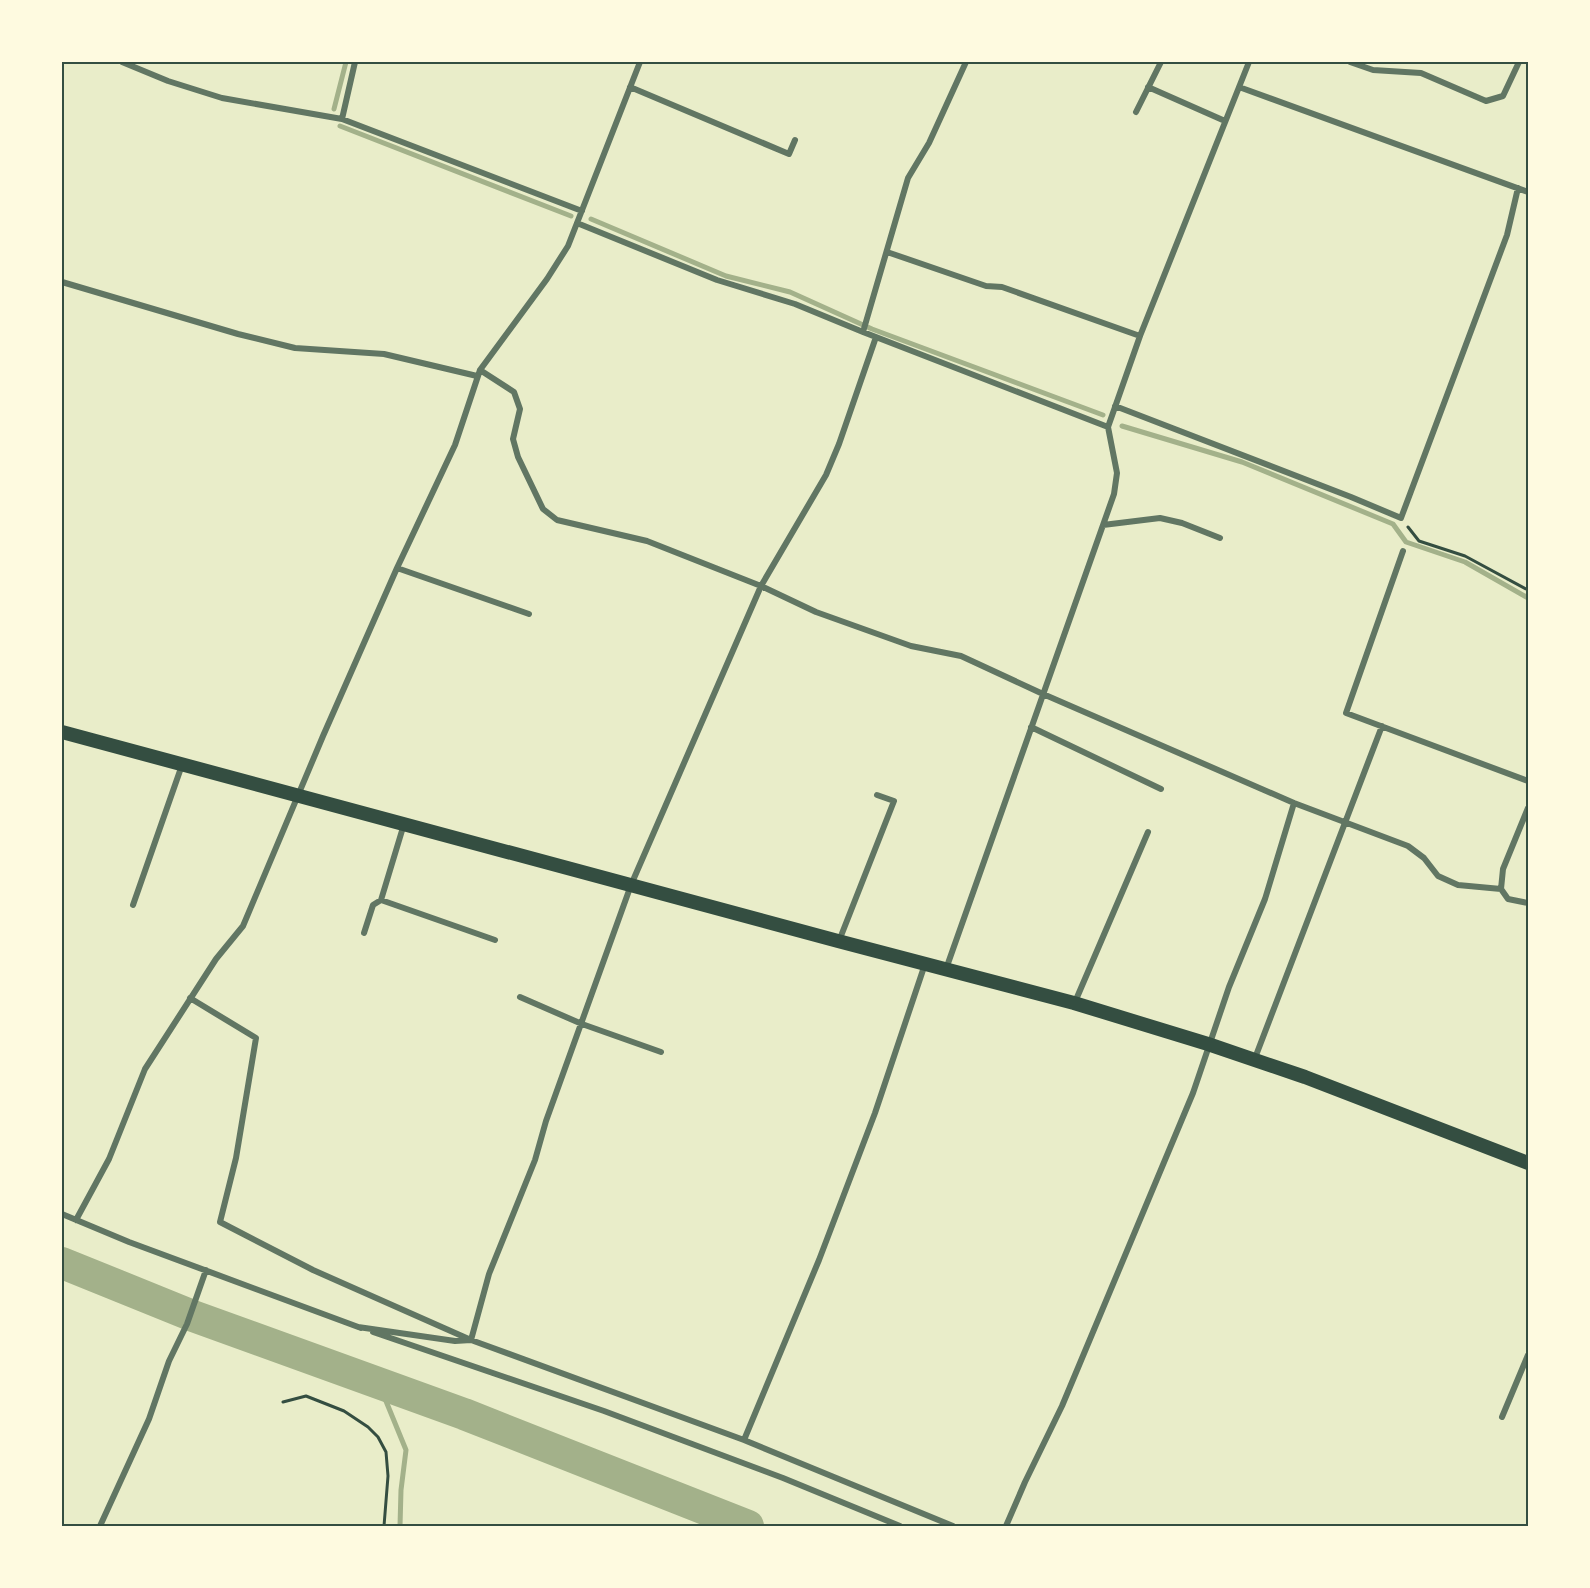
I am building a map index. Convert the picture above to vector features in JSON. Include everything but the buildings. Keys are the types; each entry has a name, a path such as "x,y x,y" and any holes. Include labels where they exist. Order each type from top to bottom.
{"main road":[{"path":"62,732 1074,1003 1254,1059 1528,1163"}],"street":[{"path":"122,62 168,81 222,98 342,118 582,211"},
{"path":"342,118 355,62"},
{"path":"76,1220 109,1159 145,1069 216,959 243,926 397,568 455,445 478,373 547,279 568,246 640,62"},
{"path":"863,330 908,178 929,143 966,62"},
{"path":"1136,112 1161,62"},
{"path":"946,970 1114,494 1117,473 1108,427 1115,406 1140,336 1249,62"},
{"path":"1350,62 1372,70 1421,73 1486,101 1503,96 1519,62"},
{"path":"630,87 789,154 795,141"},
{"path":"1148,87 1225,121"},
{"path":"1239,87 1528,192"},
{"path":"1115,406 1223,446 1401,518 1506,235 1518,188"},
{"path":"577,223 717,280 795,304 1108,427"},
{"path":"887,252 986,286 1002,287 1140,336"},
{"path":"62,282 238,334 295,348 384,354 478,373 514,392 520,409 513,439 518,457 543,509 557,520 647,541 761,586 816,612 911,646 961,656 1294,803 1408,846 1424,858 1438,876 1458,885 1501,889"},
{"path":"471,1340 489,1274 535,1160 546,1121 631,885 761,586 826,475 876,337"},
{"path":"1103,525 1160,518 1182,523 1220,538"},
{"path":"1403,551 1346,713 1528,781"},
{"path":"397,568 529,614"},
{"path":"1254,1059 1382,726"},
{"path":"1031,727 1161,789"},
{"path":"133,905 183,765"},
{"path":"838,941 894,801 877,795"},
{"path":"1006,1527 1062,1406 1193,1093 1229,987 1265,899 1294,803"},
{"path":"1528,808 1503,869 1501,889 1508,899 1528,903"},
{"path":"364,933 372,905 381,900 404,824"},
{"path":"1074,1003 1148,832"},
{"path":"381,900 495,940"},
{"path":"744,1440 819,1260 875,1113 925,964"},
{"path":"190,998 256,1038 236,1158 220,1222 313,1270 471,1340 744,1440 953,1527"},
{"path":"520,998 582,1024 661,1052"},
{"path":"62,1214 129,1242 358,1327 604,1411 783,1478 900,1527"},
{"path":"100,1527 149,1419 206,1270"},
{"path":"358,1327 455,1341 471,1340"},
{"path":"1502,1417 1528,1355"}],"path":[{"path":"1401,518 1419,541 1465,556 1528,590"},
{"path":"284,1402 306,1396 344,1411 368,1427 378,1437 386,1452 388,1476 384,1527"}],"waterway":[{"path":"334,109 346,62"},
{"path":"340,126 571,216"},
{"path":"591,219 726,276 790,292 872,329 1103,415"},
{"path":"1122,426 1242,462 1393,524 1406,542 1465,562 1528,598"},
{"path":"62,1263 193,1316 464,1414 748,1526"},
{"path":"379,1384 406,1450 401,1490 400,1526"}]}
